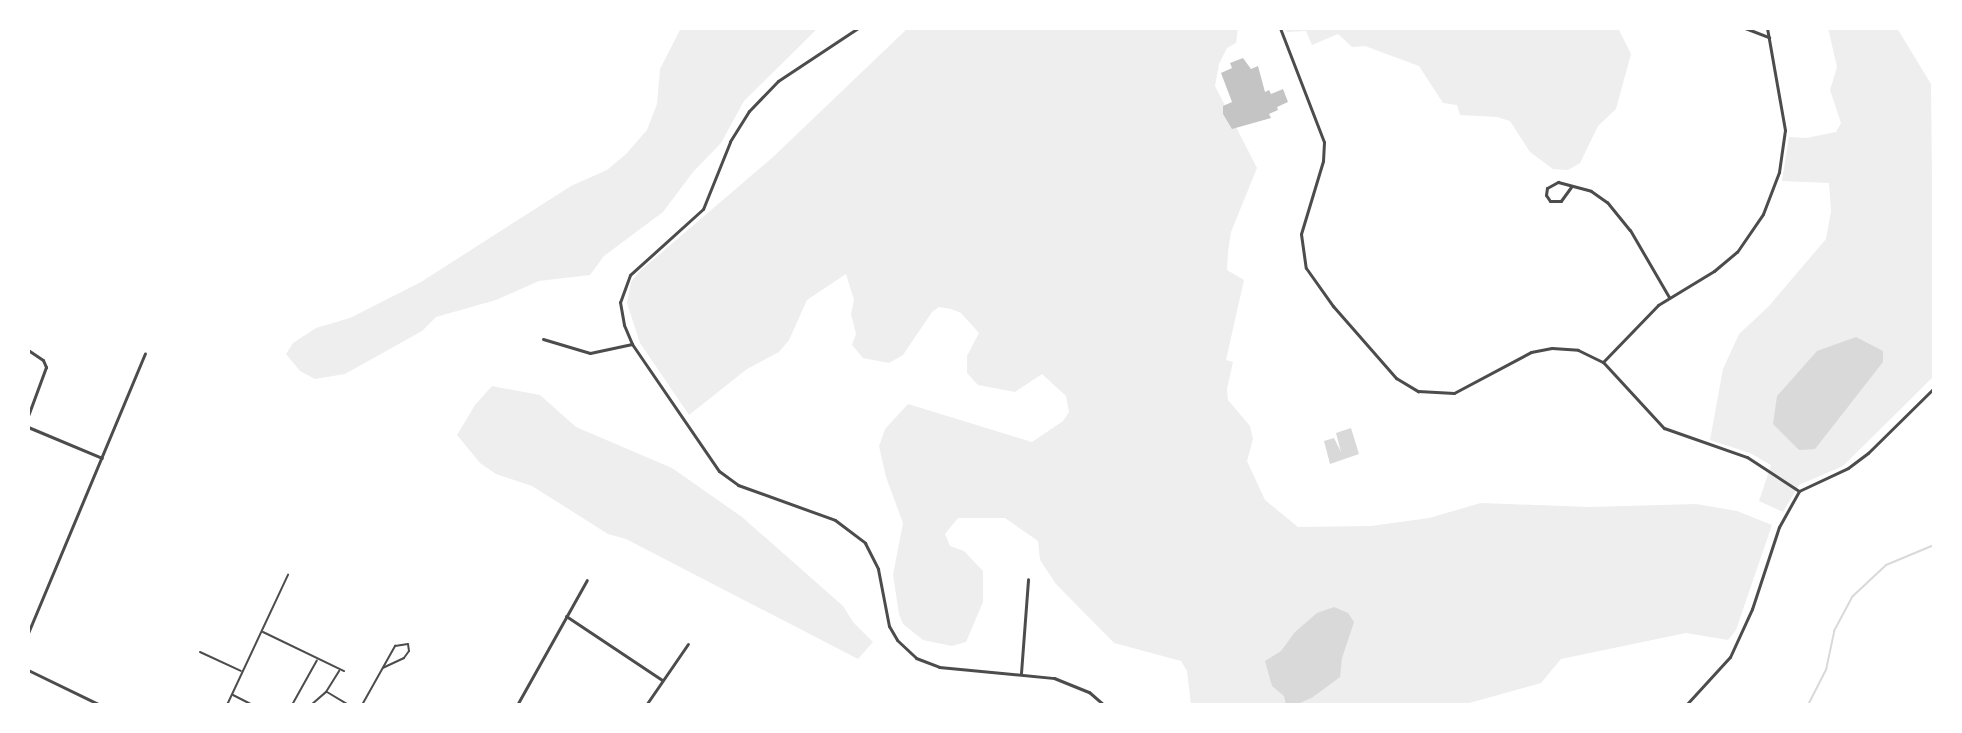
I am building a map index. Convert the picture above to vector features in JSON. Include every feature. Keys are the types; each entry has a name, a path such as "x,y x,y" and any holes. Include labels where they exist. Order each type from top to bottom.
{"street":[{"path":"858,28 778,81 757,102 735,131 703,209 630,275 620,302 632,344 719,471 738,485 835,520 865,543 878,569 889,626 907,651 939,667 1021,673 1072,684 1104,705"},
{"path":"1280,28 1324,142 1323,161 1301,234 1306,268 1331,304 1396,378 1418,391 1446,394 1462,390 1522,356 1543,349 1570,348 1603,362 1664,428 1747,457 1799,491"},
{"path":"1745,28 1769,37"},
{"path":"1603,362 1630,331 1669,297 1714,271 1737,252 1756,227 1777,180 1784,118 1767,28"},
{"path":"1571,187 1561,201 1550,201 1546,195 1551,183 1571,187 1591,191 1614,210 1669,297"},
{"path":"543,339 590,353 632,344"},
{"path":"28,350 43,360 46,367 28,416"},
{"path":"28,633 145,353"},
{"path":"1686,705 1730,657 1752,609 1779,527 1799,491 1848,468 1868,453 1934,388"},
{"path":"28,427 102,458"},
{"path":"1021,673 1028,579"},
{"path":"517,705 587,580"},
{"path":"566,616 662,680"},
{"path":"646,705 688,644"},
{"path":"28,670 100,705"}],"lane":[{"path":"227,705 288,575"},
{"path":"262,631 342,671 311,705"},
{"path":"362,705 395,646 408,644 409,651 404,658 383,668"},
{"path":"200,652 242,672"},
{"path":"292,705 317,658"},
{"path":"326,692 349,705"},
{"path":"232,695 253,705"}],"shaded area":[{"path":"681,28 818,28 744,101 721,143 693,172 663,212 604,256 590,275 539,281 496,300 436,317 422,331 345,374 315,379 300,371 286,354 293,343 316,328 350,318 421,282 571,186 607,170 626,154 647,130 657,104 660,69"},
{"path":"908,28 1238,28 1236,43 1227,48 1219,64 1215,86 1257,168 1231,232 1228,252 1227,270 1244,280 1226,360 1233,362 1227,389 1228,400 1250,426 1253,439 1247,461 1265,500 1298,527 1371,526 1429,518 1481,503 1590,507 1696,504 1737,511 1772,525 1736,630 1728,640 1686,633 1561,659 1541,683 1462,705 1191,705 1187,671 1181,661 1114,643 1056,584 1040,560 1038,541 1005,518 958,518 945,534 950,546 964,551 983,571 983,602 966,642 952,646 923,640 903,624 899,614 893,575 903,523 886,477 879,446 885,429 908,404 1032,442 1063,421 1069,412 1066,396 1042,374 1015,392 978,385 967,373 967,356 979,333 961,313 951,309 939,307 932,312 903,355 889,363 863,358 852,345 856,334 851,314 854,300 846,274 807,300 789,340 779,352 747,369 689,415 640,343 627,303 631,282 641,270 772,158"},
{"path":"1285,28 1618,28 1631,54 1616,109 1598,126 1580,163 1568,170 1553,169 1530,152 1510,121 1497,117 1460,115 1457,105 1443,103 1419,66 1365,46 1352,47 1338,34 1312,45 1306,31 1287,32"},
{"path":"1828,28 1897,28 1931,84 1934,376 1843,466 1799,485 1783,512 1759,501 1771,465 1750,453 1710,440 1723,369 1739,334 1768,307 1826,239 1831,211 1829,183 1782,181 1789,137 1806,138 1836,132 1841,123 1830,90 1837,67"},
{"path":"1856,337 1883,351 1883,362 1815,449 1799,450 1773,424 1777,396 1817,351"},
{"path":"492,386 540,395 576,427 672,468 742,517 843,606 853,622 873,642 858,659 626,539 608,534 532,486 496,474 480,463 457,435 475,405"},
{"path":"1351,428 1359,454 1330,464 1324,441 1334,438 1341,452 1336,433"},
{"path":"1334,607 1348,613 1354,622 1342,658 1340,677 1313,697 1296,705 1286,705 1284,696 1272,686 1265,661 1281,651 1295,632 1317,613"}],"building":[{"path":"1243,58 1251,69 1258,66 1265,92 1269,90 1271,94 1283,89 1288,102 1269,114 1271,118 1232,129 1223,114 1223,106 1232,102 1221,73 1232,68 1230,63"}],"waterway":[{"path":"1808,705 1826,670 1834,631 1853,596 1886,565 1934,545"}]}
